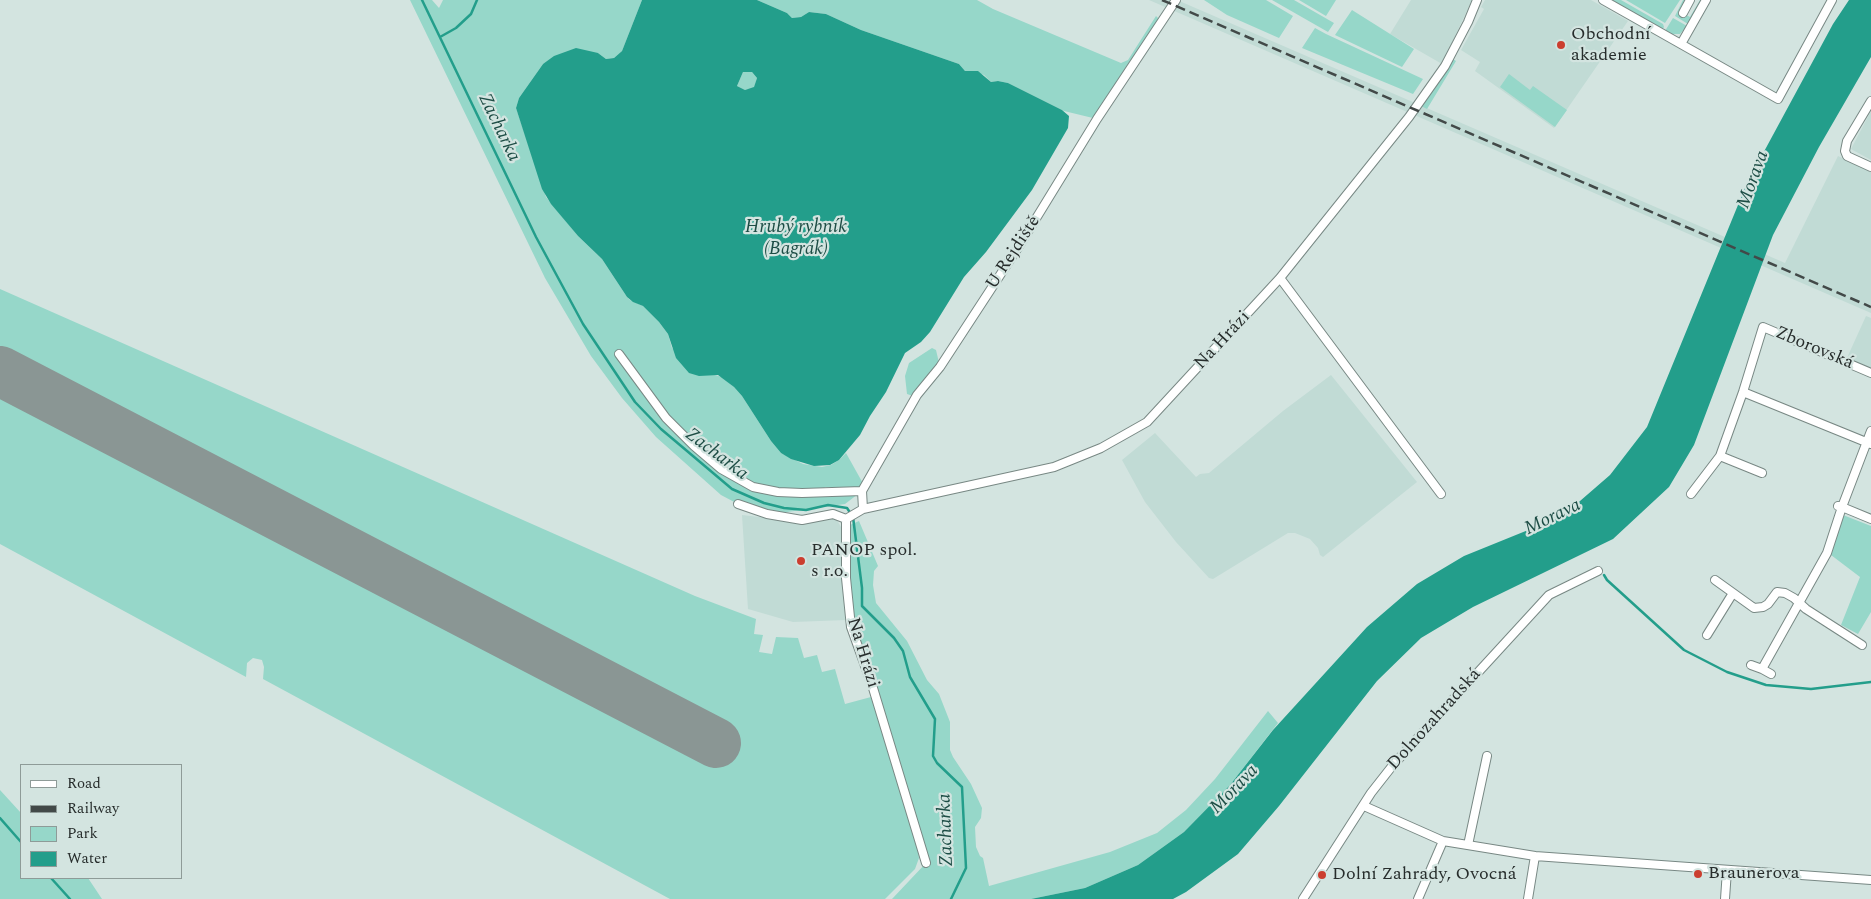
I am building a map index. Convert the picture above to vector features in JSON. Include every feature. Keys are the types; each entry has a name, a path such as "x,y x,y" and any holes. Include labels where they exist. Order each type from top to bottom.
{"street":[{"name":"U Rejdiště","path":"862,491 917,395 940,367 1097,119 1176,0"},
{"name":"Na Hrázi","path":"926,863 873,688 851,627 846,578 847,518 860,510 1054,467 1101,448 1147,422 1280,278 1415,109 1444,66 1468,22 1477,0"},
{"path":"1603,0 1778,99 1832,0"},
{"path":"1683,12 1690,0"},
{"path":"1681,44 1706,0"},
{"path":"1871,101 1847,141 1845,151 1848,156 1871,167"},
{"path":"1280,278 1441,494"},
{"name":"Zborovská","path":"1691,494 1720,456 1743,392 1763,327 1871,373"},
{"path":"619,354 666,418 721,469 753,487 778,492 862,491 860,510"},
{"path":"1743,392 1869,443"},
{"path":"1762,669 1827,553 1840,506 1869,443 1871,431"},
{"path":"1720,456 1762,473"},
{"path":"738,504 767,514 802,520 833,514 847,518"},
{"path":"1840,506 1871,519"},
{"name":"Dolnozahradská","path":"1303,899 1364,806 1370,793 1393,765 1549,595 1598,571"},
{"path":"1715,580 1754,608 1763,607 1777,592 1785,593 1806,609 1862,645"},
{"path":"1707,635 1733,594"},
{"path":"1751,666 1771,674"},
{"path":"1468,845 1487,756"},
{"path":"1364,806 1443,841 1535,856 1871,880"},
{"path":"1418,899 1443,841"},
{"path":"1528,899 1535,856"},
{"path":"1724,899 1727,870"}],"shaded area":[{"path":"1149,0 1177,0 1785,263 1838,156 1871,172 1871,313"},
{"path":"1411,0 1472,0 1442,64 1390,34"},
{"name":"Obchodní akademie","path":"1485,0 1591,0 1628,21 1554,128 1475,71 1480,62 1461,50 1484,9 1481,7"},
{"path":"1871,111 1871,160 1851,149"},
{"path":"1866,316 1871,318 1871,370 1846,360"},
{"path":"1331,375 1417,482 1323,557 1310,539 1295,533 1288,533 1213,579 1209,578 1176,542 1145,502 1122,460 1155,433 1196,477 1200,474 1209,473 1283,411"},
{"path":"742,515 803,522 835,517 844,532 848,615 846,620 793,622 748,609"}],"green space":[{"path":"410,0 432,0 439,8 443,0 642,0 622,51 614,58 606,59 598,53 543,64 519,98 516,108 546,197 578,236 602,259 627,297 643,306 659,322 668,334 672,348 711,374 722,377 734,387 781,453 803,464 822,467 831,465 846,453 865,487 845,504 780,513 738,504 721,495 656,437 622,398 591,356 545,278","holes":["825,487 858,491 822,492"]},
{"path":"757,0 977,0 993,9 1121,63 1128,60 1156,16 1158,18 1156,30 1097,119 1064,111 1008,83 991,82 984,75 973,71 965,71 959,64 861,30 826,14 809,12 801,17 792,18 787,13"},
{"path":"1204,0 1266,0 1293,16 1279,38 1227,15"},
{"path":"1272,0 1294,0 1334,23 1328,32"},
{"path":"1299,0 1336,0 1326,16"},
{"path":"1611,0 1621,0 1663,24 1664,27 1662,30"},
{"path":"1626,0 1680,0 1665,23"},
{"path":"1683,0 1686,0 1679,11 1690,17 1700,0 1702,0 1688,24 1675,16"},
{"path":"1352,10 1414,49 1402,67 1335,35"},
{"path":"1673,18 1687,26 1680,34 1671,34 1665,31"},
{"path":"1315,28 1423,79 1413,94 1302,48"},
{"path":"1453,59 1456,61 1427,109 1421,106"},
{"path":"743,72 752,72 757,78 754,88 745,90 737,86"},
{"path":"1509,74 1530,90 1533,86 1567,110 1555,127 1500,87"},
{"path":"0,289 695,596 756,619 754,634 763,635 759,652 772,654 776,637 798,638 804,658 817,655 822,672 835,669 845,704 871,697 918,850 919,858 915,869 885,899 670,899 263,679 264,667 262,660 253,658 247,663 246,677 0,544 0,391 709,760 724,730 0,352"},
{"path":"932,348 936,350 940,367 913,396 907,394 905,376 909,363"},
{"path":"1843,515 1871,526 1871,612 1858,634 1841,625 1860,577 1831,555"},
{"path":"859,521 878,566 874,571 873,585 876,603 907,641 927,680 939,694 950,722 950,750 971,784 982,808 981,818 975,827 976,847 983,858 989,886 1110,852 1157,833 1186,810 1215,779 1268,711 1278,723 1230,785 1184,832 1138,865 1085,888 1031,899 892,899 926,863 899,758 854,623 849,558 850,525"},
{"path":"0,790 20,812 20,879 89,879 102,899 0,899"}],"water":[{"name":"Hrubý rybník (Bagrák)","path":"642,0 757,0 787,13 792,18 801,17 809,12 826,14 861,30 959,64 965,71 978,71 991,82 1008,83 1062,110 1069,116 1068,128 1032,190 986,252 964,277 930,332 921,342 905,353 886,392 860,435 839,460 830,465 814,466 791,459 781,453 734,387 718,375 699,376 689,373 676,358 668,334 659,322 643,306 627,297 602,259 578,236 551,204 542,189 516,108 519,98 543,64 554,56 576,48 598,53 606,59 614,58 622,51","holes":["743,72 752,72 757,78 754,87 745,90 737,86"]},
{"name":"Morava","path":"1849,0 1871,0 1871,57 1819,147 1773,235 1694,445 1669,487 1613,539 1473,607 1421,638 1377,681 1279,806 1238,854 1186,892 1173,899 1031,899 1085,888 1138,865 1184,832 1230,785 1273,730 1367,627 1417,584 1464,556 1543,524 1580,501 1610,475 1647,427 1747,183 1833,24"}],"waterway":[{"name":"Zacharka","path":"422,0 536,237 583,324 635,402 661,429 732,489 764,503 784,508 806,510 828,505 847,508 853,517 862,588 862,606 894,638 903,651 910,677 935,719 933,756 937,763 962,787 966,868 951,899"},
{"path":"440,37 456,28 471,14 477,0"},
{"path":"1604,575 1607,580 1684,650 1727,672 1766,685 1811,689 1871,682"},
{"path":"0,818 20,841"},
{"path":"52,879 70,899"}],"runway":[{"path":"0,371 716,743"}],"railway":[{"path":"1162,0 1871,307"}],"place":[{"name":"Obchodní akademie","path":"1561,45"},
{"name":"PANOP spol. s r.o.","path":"801,561"},
{"name":"Braunerova","path":"1698,874"},
{"name":"Dolní Zahrady, Ovocná","path":"1322,875"}]}
